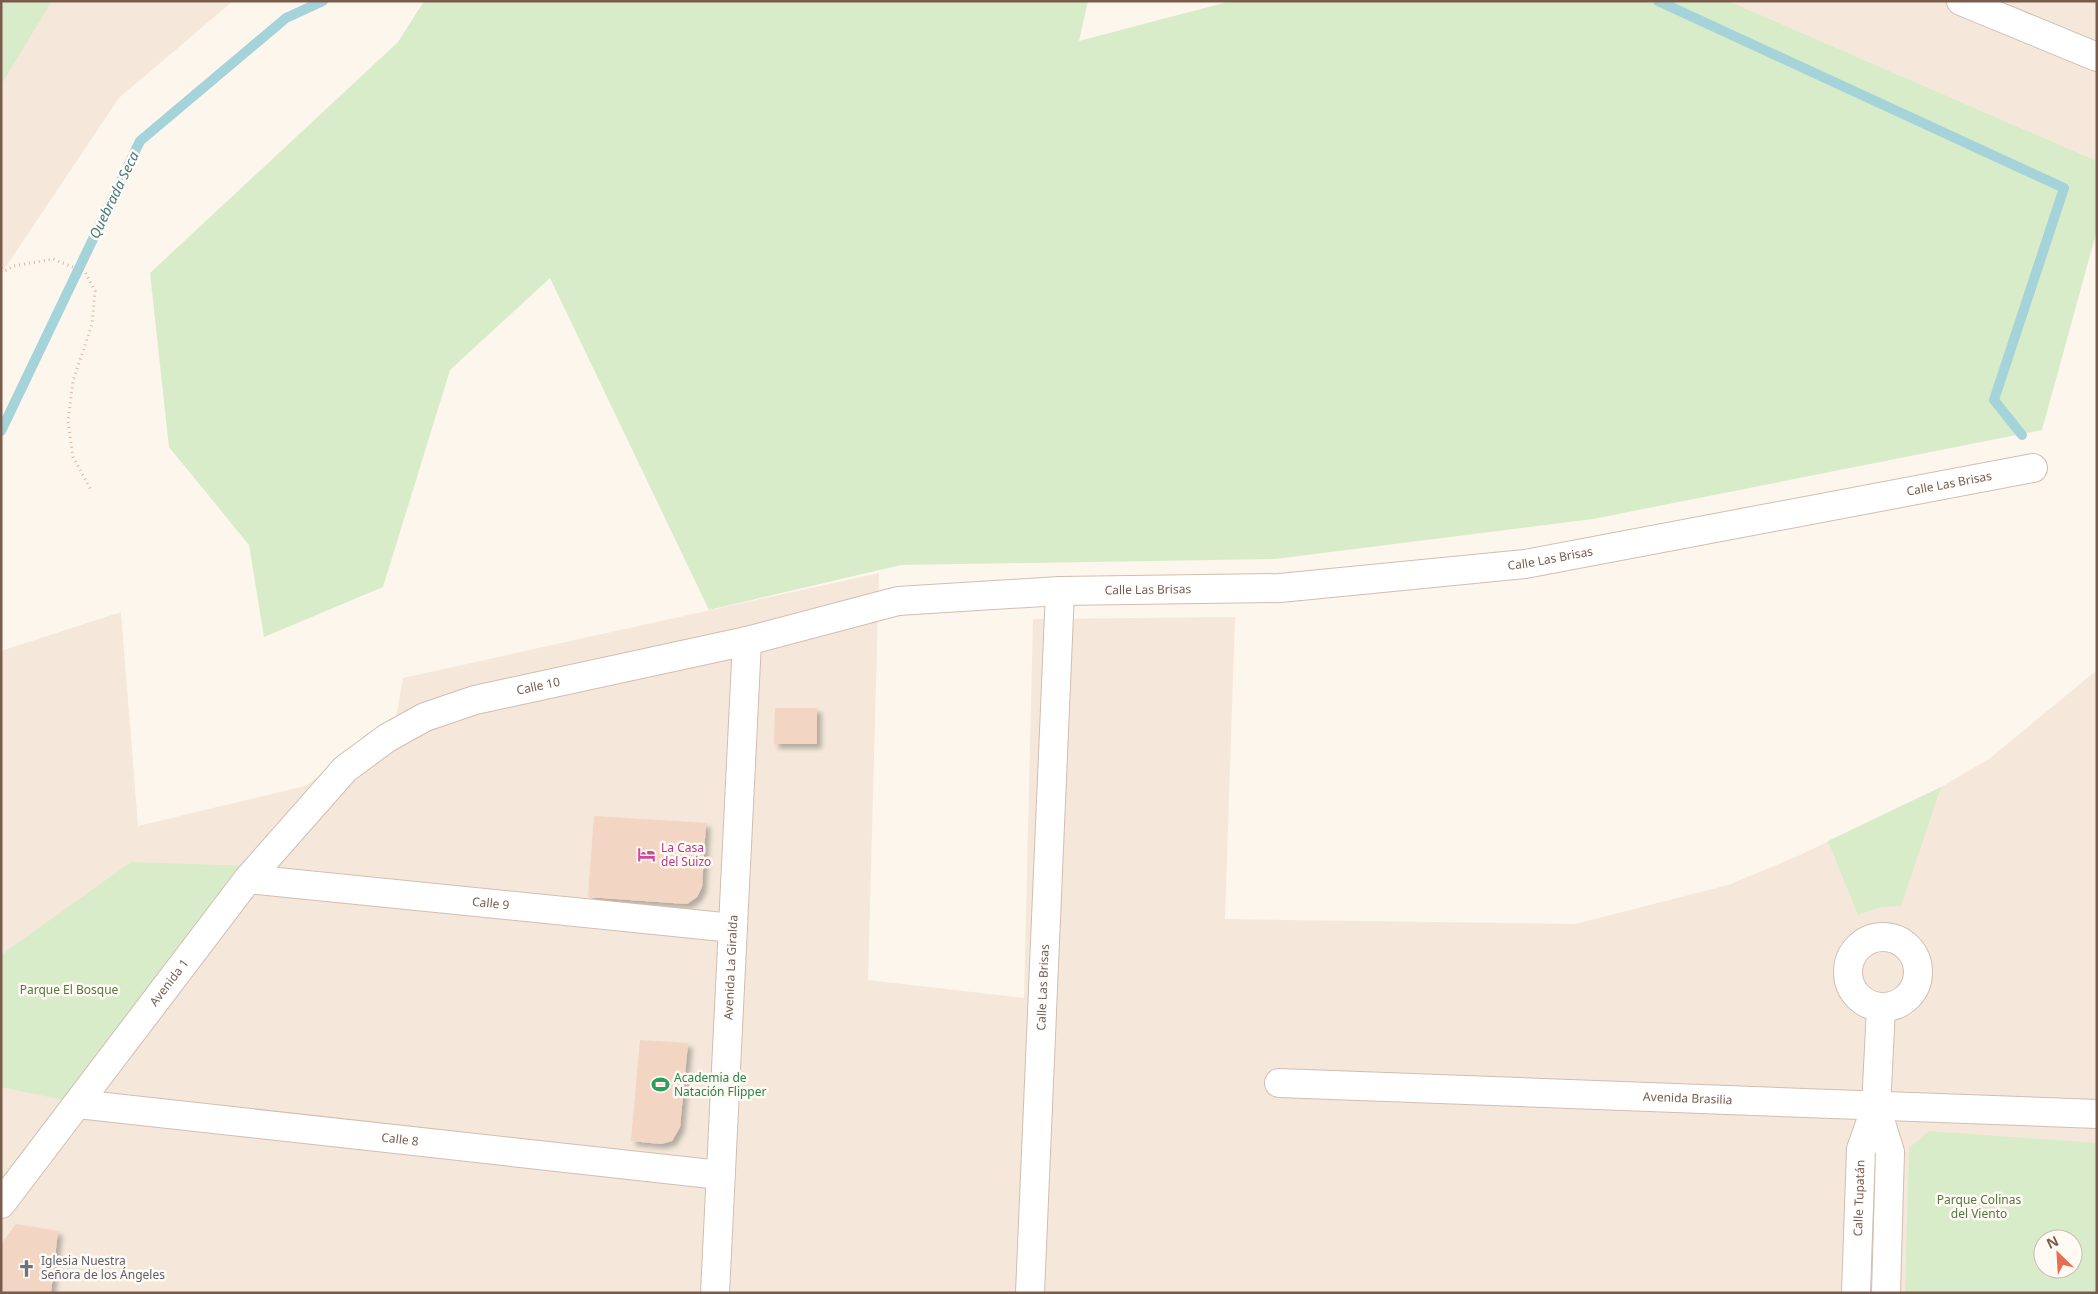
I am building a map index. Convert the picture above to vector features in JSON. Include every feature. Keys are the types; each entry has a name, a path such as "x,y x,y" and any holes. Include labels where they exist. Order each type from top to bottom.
{"street":[{"path":"1962,1 2097,57"},
{"name":"Calle Las Brisas","path":"746,641 898,601 1060,591 1280,588 1525,564 2033,468"},
{"name":"Calle Las Brisas","path":"1030,1293 1060,591"},
{"name":"Calle 10","path":"345,769 387,738 425,717 475,700 746,641"},
{"name":"Avenida La Giralda","path":"715,1293 746,641"},
{"name":"Avenida 1","path":"1,1204 248,879 345,769"},
{"name":"Calle 9","path":"248,879 732,928"},
{"name":"Calle Tupatán","path":"1856,1293 1862,1149 1876,1106 1881,1008"},
{"name":"Avenida Brasilia","path":"1279,1083 2097,1114"},
{"name":"Calle 8","path":"78,1104 720,1175"},
{"name":"Calle Tupatán","path":"1876,1106 1890,1152 1886,1293"}],"path":[{"path":"1,274 14,266 53,259 84,272 95,291 92,324 73,381 68,421 73,457 92,492"}],"shaded area":[{"path":"1,1 233,1 119,98 1,274"},
{"path":"1729,1 2097,1 2097,161 1729,2"},
{"path":"879,573 868,980 1024,998 1033,619 1235,617 1225,919 1575,924 1728,885 1798,856 1941,787 1989,759 2097,670 2097,1293 1,1293 1,651 121,612 138,826 305,786 395,723 403,678"}],"green space":[{"path":"1,1 52,1 1,85"},
{"path":"424,1 1088,1 1079,41 1231,1 1728,1 2097,161 2097,230 2042,430 1593,519 1275,559 901,565 709,610 550,278 450,370 383,587 264,637 249,545 169,447 150,273 398,42"},
{"path":"1941,787 1901,906 1880,907 1858,915 1828,841"},
{"name":"Parque El Bosque","path":"131,862 254,866 68,1101 1,1087 1,955"},
{"name":"Parque Colinas del Viento","path":"1929,1131 2097,1143 2097,1293 1905,1293 1909,1148"}],"building":[{"path":"775,708 817,708 817,744 774,744"},
{"name":"La Casa del Suizo","path":"594,816 706,823 702,887 697,897 687,904 588,897"},
{"name":"Academia de Natación Flipper","path":"640,1040 688,1043 680,1127 672,1141 661,1144 631,1141"},
{"name":"Iglesia Nuestra Señora de los Ángeles","path":"16,1224 58,1231 51,1293 1,1293 1,1244"}],"waterway":[{"name":"Quebrada Seca","path":"1,431 140,141 286,18 323,1"},
{"path":"1658,1 2064,188 1994,400 2022,435"}],"place":[{"name":"La Casa del Suizo","path":"647,855"},
{"name":"Academia de Natación Flipper","path":"660,1085"},
{"name":"Iglesia Nuestra Señora de los Ángeles","path":"27,1268"}]}
